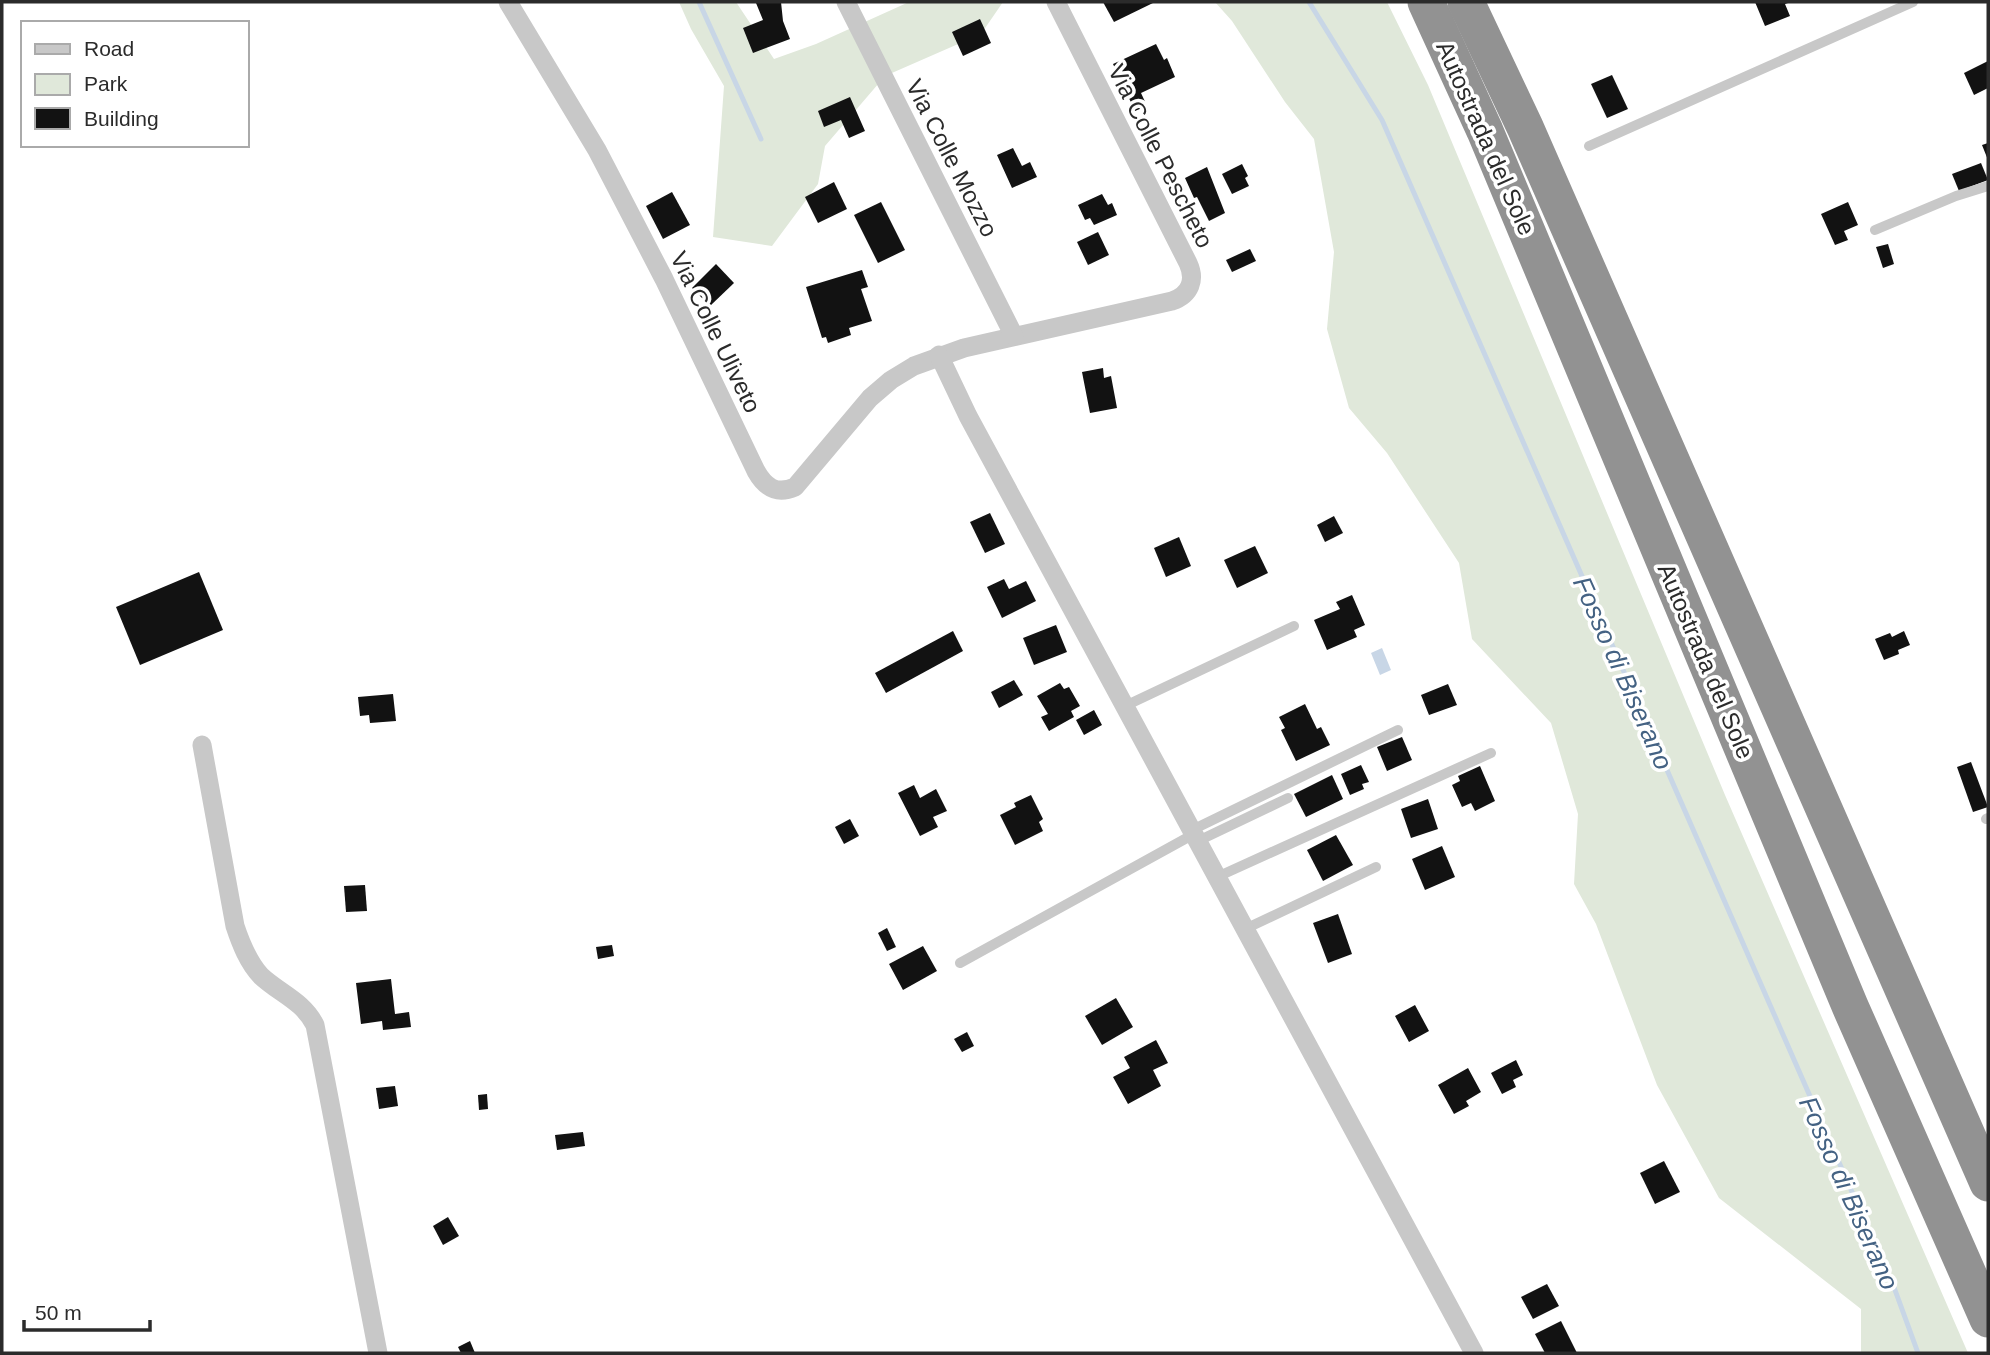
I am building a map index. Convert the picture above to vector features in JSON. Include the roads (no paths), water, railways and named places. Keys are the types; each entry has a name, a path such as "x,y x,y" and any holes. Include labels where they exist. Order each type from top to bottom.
{"highway":[{"name":"Autostrada del Sole","path":"1426,2 1485,131 1850,1006 1988,1319"},
{"name":"Autostrada del Sole","path":"1466,2 1531,140 1988,1183"}],"street":[{"name":"Via Colle Uliveto","path":"508,2 597,150 664,279 756,471 769,487 780,491 795,487 870,398 902,372 939,355"},
{"name":"Via Colle Mozzo","path":"846,2 1014,336"},
{"name":"Via Colle Pescheto","path":"939,355 1176,299 1187,292 1192,279 1188,262 1056,2"},
{"path":"939,355 968,416 1474,1353"},
{"path":"202,745 241,944 256,970 304,1008 315,1025 378,1353"}],"lane":[{"path":"1590,146 1913,2"},
{"path":"1875,230 1956,196 1988,186"},
{"path":"1125,706 1294,626"},
{"path":"960,963 1194,835 1398,730"},
{"path":"1217,877 1491,753"},
{"path":"1194,835 1288,798"},
{"path":"1245,929 1376,867"}],"water":[{"path":"1382,648 1391,670 1380,675 1371,653"}],"waterway":[{"path":"699,2 761,139"},
{"name":"Fosso di Biserano","path":"1309,2 1382,120 1895,1290 1918,1353"}]}
